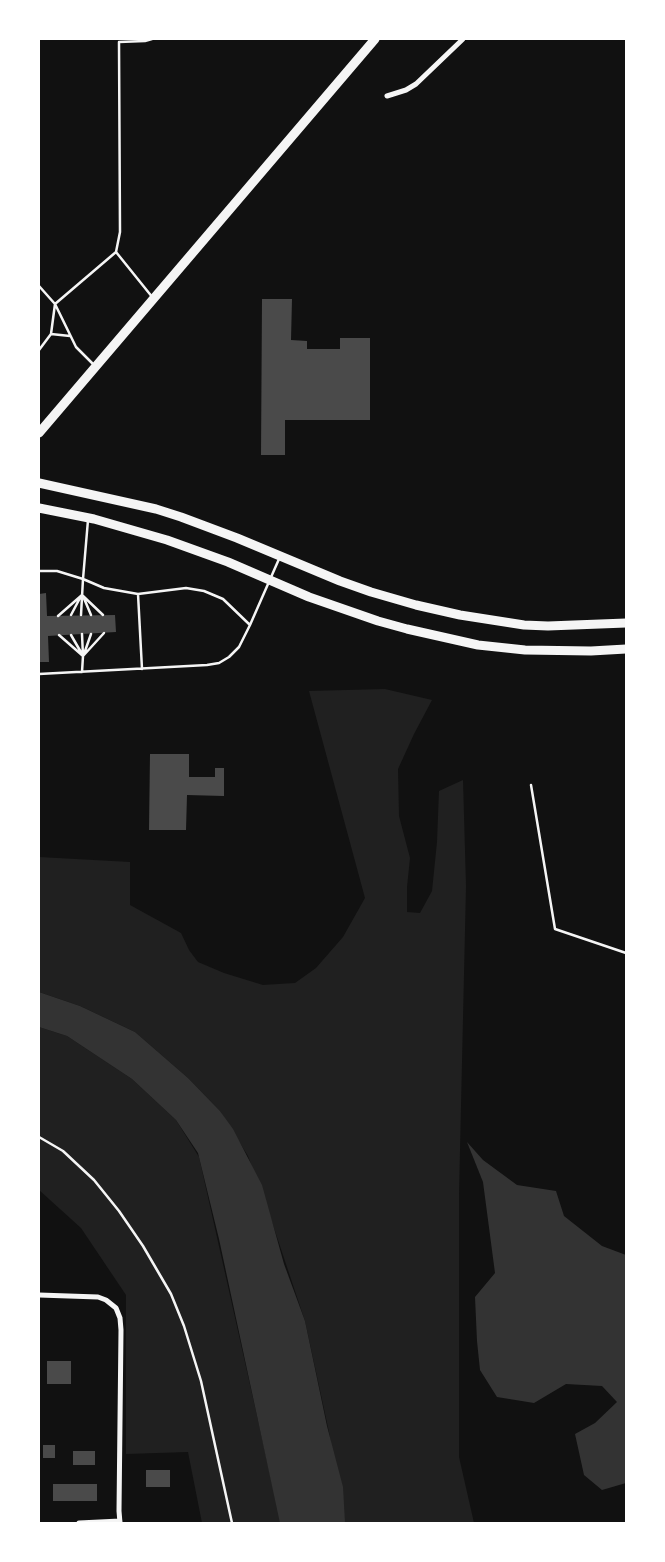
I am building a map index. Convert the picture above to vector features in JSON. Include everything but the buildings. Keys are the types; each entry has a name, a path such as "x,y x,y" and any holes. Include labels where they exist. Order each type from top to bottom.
{"main road":[{"path":"39,433 374,39"},
{"path":"39,483 156,509 202,524 371,592 416,605 460,615 540,626 626,623"},
{"path":"39,508 123,526 167,540 204,553 309,597 407,629 478,645 553,651 626,649"}],"street":[{"path":"387,96 406,90 416,84 463,39"},
{"path":"39,1295 98,1296 116,1308 120,1318 120,1522 79,1523"}],"lane":[{"path":"39,350 51,334 54,304 116,252 120,232 119,41 145,41 152,39"},
{"path":"116,252 153,299"},
{"path":"39,286 54,304 76,347 95,366"},
{"path":"51,334 70,336"},
{"path":"81,615 88,518"},
{"path":"39,674 219,663 229,657 239,647 280,556"},
{"path":"39,571 57,571 104,588 138,594 186,588 204,591 223,599 250,625"},
{"path":"82,594 103,615"},
{"path":"71,615 82,594"},
{"path":"82,594 91,615"},
{"path":"58,616 82,594"},
{"path":"138,594 142,669"},
{"path":"83,656 104,633"},
{"path":"71,634 83,656"},
{"path":"82,634 82,672"},
{"path":"83,656 92,634"},
{"path":"59,635 83,656"},
{"path":"532,785 554,929 626,953"}],"path":[{"path":"39,1137 63,1151 94,1180 119,1211 143,1246 171,1294 184,1326 201,1381 232,1523"}],"shaded area":[{"path":"385,689 432,700 398,769 399,816 410,858 407,912 420,913 432,891 437,842 439,791 463,780 466,886 459,1194 459,1457 474,1523 344,1523 329,1432 305,1321 248,1156 220,1111 188,1078 135,1032 80,1006 39,992 39,857 130,862 130,905 181,933 189,950 198,962 224,973 263,985 295,983 316,968 343,937 365,898 309,691"},
{"path":"39,992 80,1006 135,1032 188,1078 220,1111 233,1129 262,1185 284,1264 305,1321 327,1426 343,1487 345,1523 280,1523 219,1239 198,1153 176,1120 132,1079 67,1036 39,1027"},
{"path":"39,1027 67,1036 132,1079 176,1120 199,1157 281,1523 202,1523 188,1452 126,1454 126,1295 81,1228 39,1190"},
{"path":"467,1142 483,1160 517,1185 556,1191 564,1216 602,1246 626,1255 626,1483 602,1490 584,1475 575,1434 595,1423 617,1402 602,1386 566,1384 534,1403 497,1397 480,1370 475,1297 495,1273 483,1182"}]}
